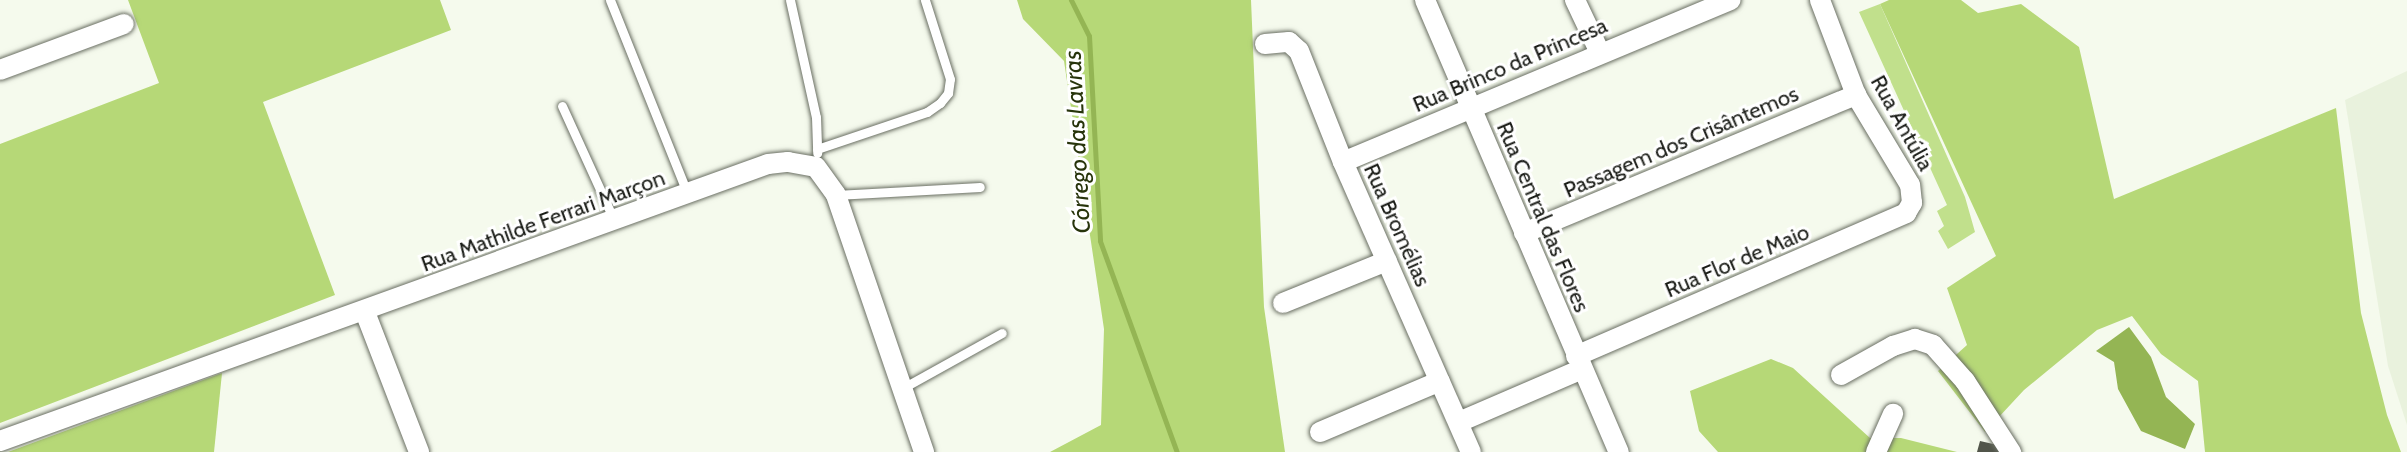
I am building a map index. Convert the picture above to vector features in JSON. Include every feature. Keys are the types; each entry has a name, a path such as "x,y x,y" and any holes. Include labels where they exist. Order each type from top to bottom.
{"street":[{"name":"Rua Central das Flores","path":"1425,0 1619,452"},
{"path":"1575,0 1600,53"},
{"name":"Rua Antúlia","path":"1820,0 1856,95 1904,171 1912,203"},
{"name":"Rua Brinco da Princesa","path":"1343,162 1470,106 1721,2"},
{"path":"0,70 124,24"},
{"name":"Rua Bromélias","path":"1265,44 1289,42 1299,51 1343,162 1471,452"},
{"name":"Passagem dos Crisântemos","path":"1524,233 1856,95"},
{"name":"Rua Mathilde Ferrari Marçon","path":"0,441 365,312 768,164 816,158"},
{"path":"816,158 836,195 924,452"},
{"name":"Rua Flor de Maio","path":"1459,422 1579,363 1895,219 1912,203"},
{"path":"1283,303 1387,261"},
{"path":"365,312 419,452"},
{"path":"1841,375 1893,346 1915,339 1933,345 1965,381 2012,452"},
{"path":"1320,432 1440,381"},
{"path":"1876,452 1893,414"}],"lane":[{"path":"610,0 687,193"},
{"path":"790,0 816,117 816,158 927,112 940,104 948,93 950,79 925,0"},
{"path":"562,106 614,220"},
{"path":"836,195 980,187"},
{"path":"903,388 1002,333"}],"shaded area":[{"path":"128,0 440,0 451,30 263,102 335,295 0,423 0,144 159,83"},
{"path":"1017,0 1251,0 1264,307 1285,452 1050,452 1101,425 1104,329 1064,61 1023,19"},
{"path":"1889,0 1961,0 1978,13 2021,4 2079,47 2114,199 2336,108 2361,313 2387,415 2401,452 2205,452 2198,381 2161,354 2132,316 2097,330 2024,390 1985,432 1938,371 1967,345 1947,288 1996,256 1880,4"},
{"path":"1880,4 1965,197 1975,232 1948,249 1938,231 1944,226 1937,211 1947,205 1859,12"},
{"path":"2407,71 2407,425 2388,366 2345,100"},
{"path":"2129,327 2151,357 2166,397 2195,424 2185,449 2141,431 2118,389 2114,362 2096,351"},
{"path":"1771,359 1793,368 1870,438 1901,438 1957,452 1718,452 1699,431 1690,391"},
{"path":"222,373 214,452 8,452"}],"building":[{"path":"1980,441 2002,446 2000,452 1977,452"}],"waterway":[{"name":"Córrego das Lavras","path":"1071,0 1089,36 1100,241 1177,452"}]}
